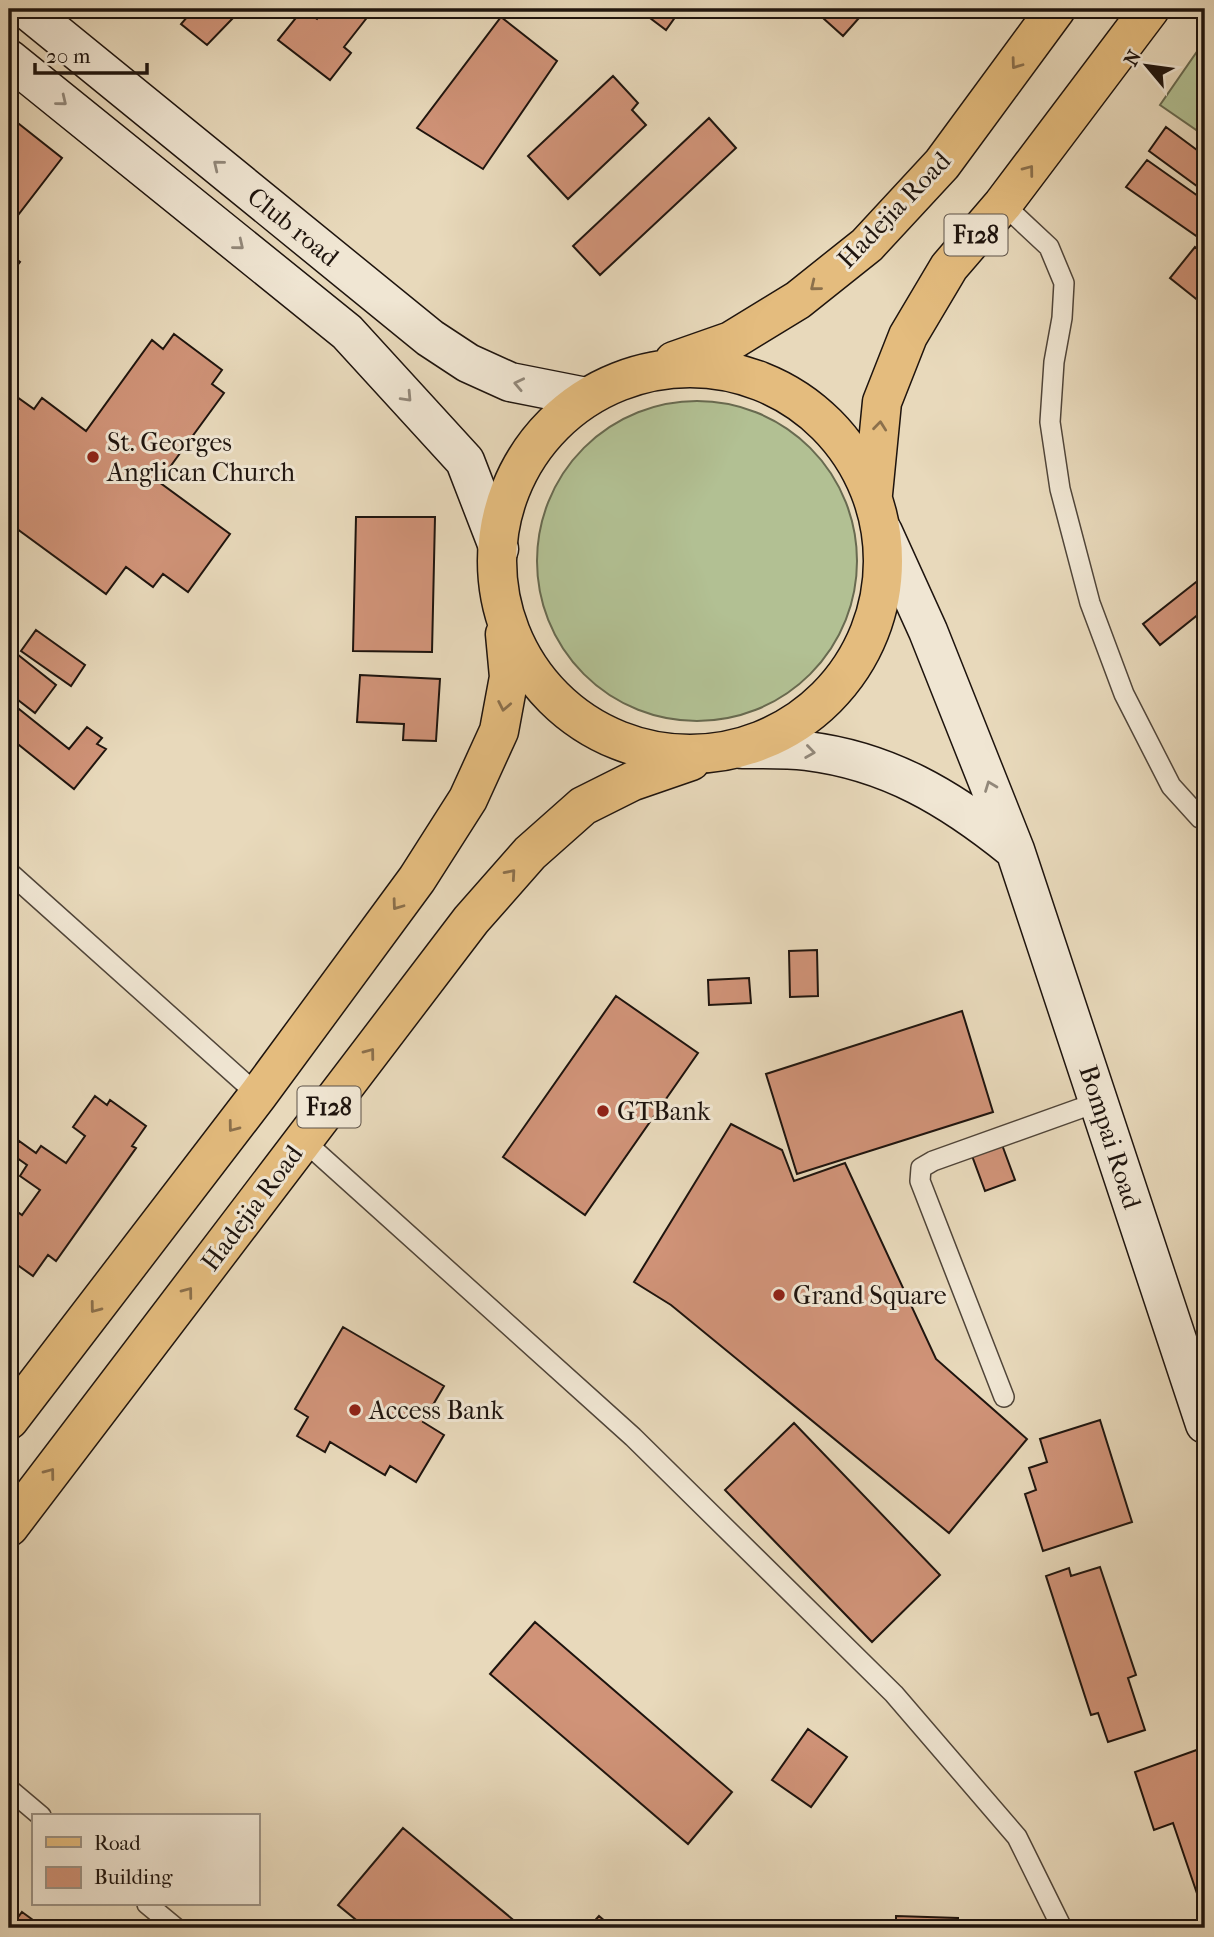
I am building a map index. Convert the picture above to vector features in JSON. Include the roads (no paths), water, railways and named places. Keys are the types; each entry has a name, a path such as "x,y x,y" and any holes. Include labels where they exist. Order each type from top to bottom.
{"main road":[{"name":"Club road","path":"26,9 430,338 468,363 510,382 586,397"},
{"name":"Hadejia Road","path":"645,371 731,341 798,300 867,245 942,164 1055,9"},
{"name":"F128","path":"705,755 742,749 805,718 853,667 880,602 883,532 873,494 882,402 908,336 949,267 1003,204 1150,9"},
{"path":"9,58 347,332 465,461 499,549"},
{"path":"645,371 702,366 757,377 807,404 846,444 873,494"},
{"name":"F128","path":"9,1420 258,1095 417,879 468,799 499,731 509,677 498,588 499,549 507,498 538,441 586,397 645,371"},
{"name":"Bompai Road","path":"883,532 929,631 1015,850 1205,1424"},
{"path":"503,614 524,663 558,705 568,712 601,735 652,753 705,755"},
{"path":"742,749 805,751 850,759 888,770 980,822 1015,850"},
{"name":"Hadejia Road","path":"9,1527 471,920 530,853 583,806 633,781 705,755"}],"lane":[{"path":"1003,204 1049,247 1064,283 1050,422 1060,489 1090,603 1124,694 1171,786 1200,818 1205,820"},
{"path":"9,872 258,1095"},
{"path":"1004,1397 920,1181 921,1168 933,1160 1098,1102"},
{"path":"303,1140 633,1437 894,1694 1017,1837 1062,1928"},
{"path":"9,1789 39,1814"},
{"path":"149,1906 176,1928"}],"place":[{"name":"St. Georges Anglican Church","path":"93,457"},
{"name":"GTBank","path":"603,1111"},
{"name":"Grand Square","path":"779,1295"},
{"name":"Access Bank","path":"355,1410"}]}
